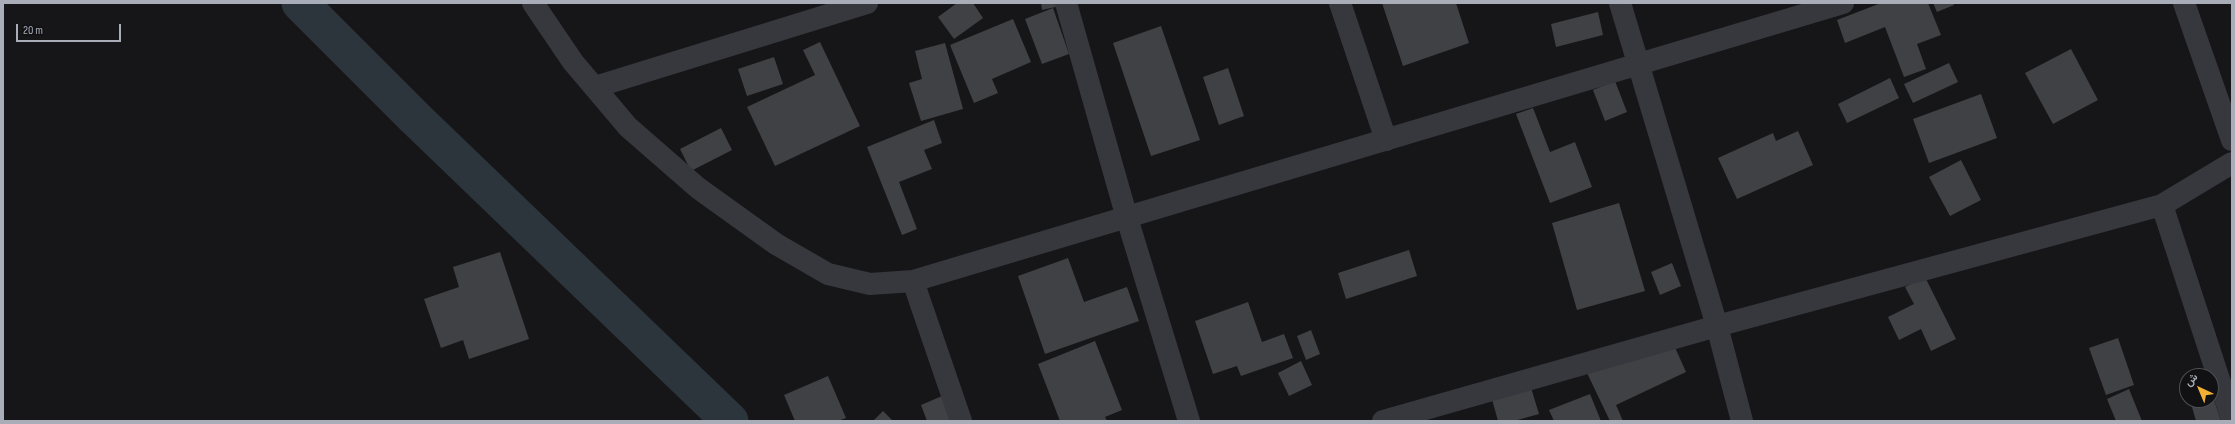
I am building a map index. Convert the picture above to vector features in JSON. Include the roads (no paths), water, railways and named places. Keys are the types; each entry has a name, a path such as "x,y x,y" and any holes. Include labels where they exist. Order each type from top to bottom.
{"street":[{"path":"533,3 573,62 628,126 698,188 776,244 828,274 870,284 913,281 1843,3"},
{"path":"595,87 867,3"},
{"path":"1066,3 1127,218 1189,421"},
{"path":"1340,3 1386,140"},
{"path":"1620,3 1717,326 1742,421"},
{"path":"2184,3 2232,140"},
{"path":"1382,421 1717,326 2162,205 2201,180 2232,163"},
{"path":"2162,205 2232,419"},
{"path":"913,281 961,421"}],"waterway":[{"path":"300,3 414,117 730,421"}]}
